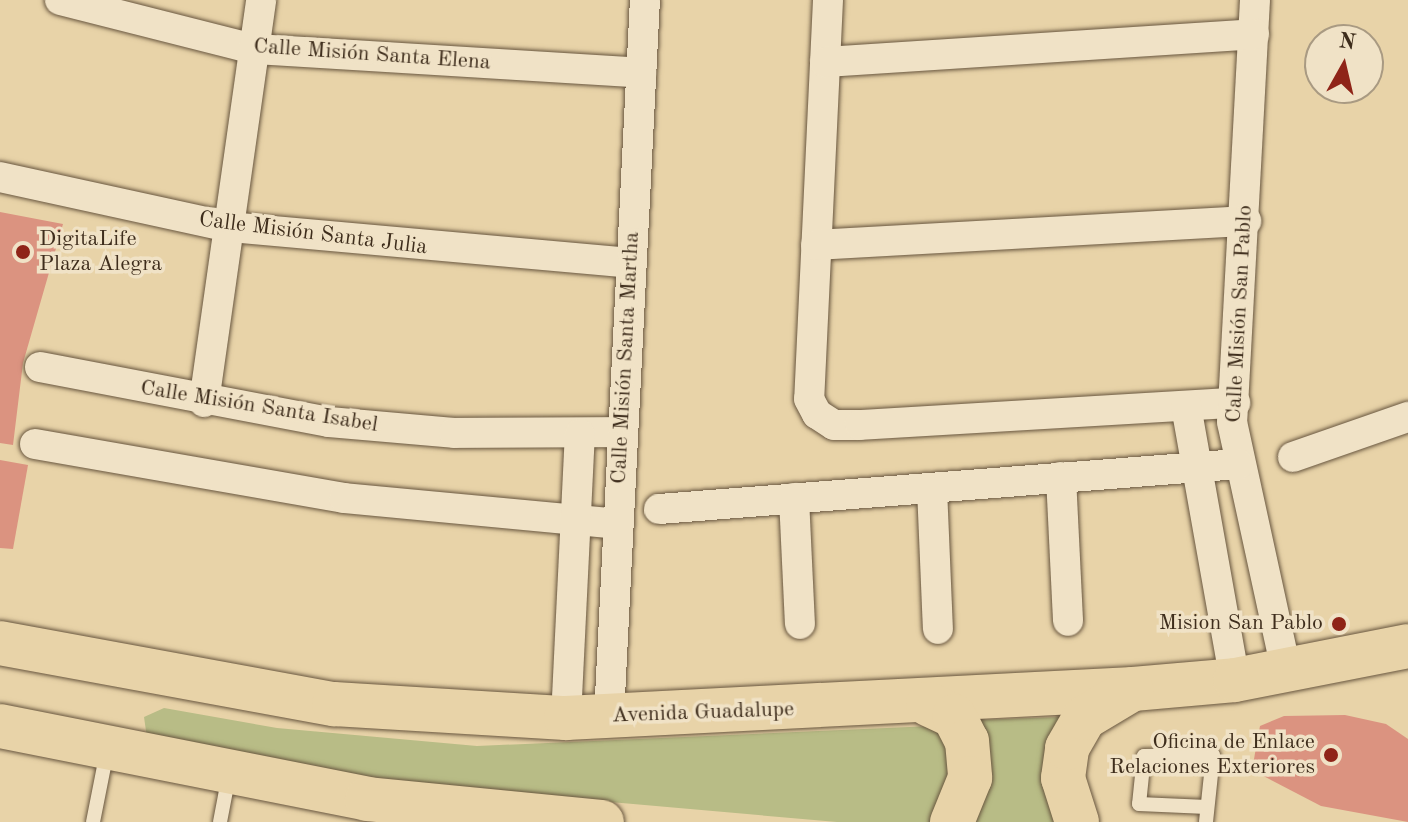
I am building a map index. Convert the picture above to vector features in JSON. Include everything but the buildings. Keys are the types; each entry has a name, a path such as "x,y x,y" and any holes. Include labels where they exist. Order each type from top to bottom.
{"main road":[{"name":"Avenida Guadalupe","path":"0,643 334,704 566,718 928,704 1133,689 1235,680 1408,646"},
{"path":"1077,822 1063,778 1067,748 1084,718 1133,689"},
{"path":"928,704 954,716 967,741 970,778 952,822"},
{"path":"0,726 107,751 432,814 602,822"}],"street":[{"name":"Calle Misión Santa Elena","path":"60,0 254,49 641,73"},
{"path":"204,402 261,0"},
{"name":"Calle Misión Santa Martha","path":"609,717 629,263 645,0"},
{"path":"828,0 809,399 834,425 1235,403"},
{"name":"Calle Misión San Pablo","path":"1255,0 1235,403 1238,464 1286,670"},
{"path":"825,62 1254,34"},
{"name":"Calle Misión Santa Julia","path":"0,177 229,227 629,263"},
{"path":"816,245 1246,221"},
{"name":"Calle Misión Santa Isabel","path":"40,367 204,402 391,428 580,434 623,432"},
{"name":"Calle Misión San Pablo","path":"1186,406 1235,680"},
{"path":"1293,457 1408,417"},
{"name":"Calle Misión Santa Martha","path":"566,718 580,434"},
{"path":"35,444 344,498 618,524"},
{"path":"659,509 1238,464"},
{"path":"1061,477 1068,621"},
{"path":"932,488 938,629"},
{"path":"794,498 800,624"}],"lane":[{"path":"93,822 107,751"},
{"path":"1213,755 1206,815 1139,804 1144,756 1213,755"},
{"path":"220,822 229,775"}],"green space":[{"path":"164,708 277,728 477,746 932,726 953,746 957,765 932,822 837,822 361,780 147,738 144,717"},
{"path":"1062,717 1057,822 968,822 975,720"}],"place":[{"name":"DigitaLife Plaza Alegra","path":"23,252"},
{"name":"Mision San Pablo","path":"1339,624"},
{"name":"Oficina de Enlace Relaciones Exteriores","path":"1331,755"}]}
